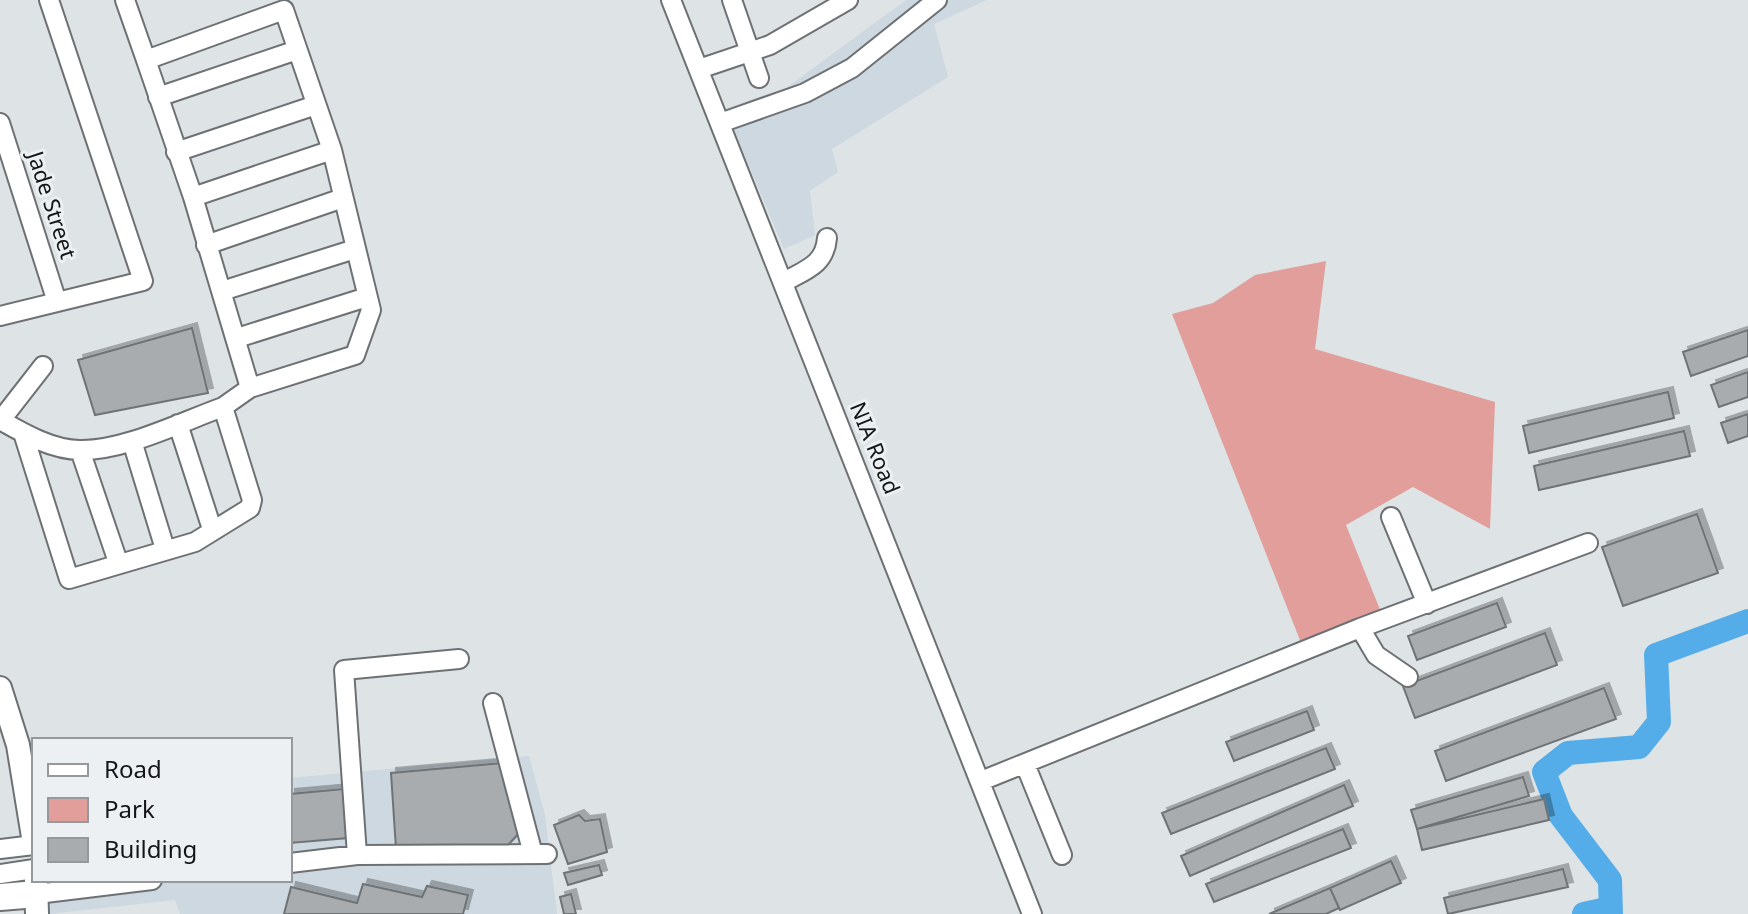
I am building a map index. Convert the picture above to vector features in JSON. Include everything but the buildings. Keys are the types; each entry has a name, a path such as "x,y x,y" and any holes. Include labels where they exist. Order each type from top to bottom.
{"highway":[{"path":"0,897 34,885"}],"main road":[{"path":"0,688 18,745 30,844"}],"street":[{"path":"0,316 143,281 49,0"},
{"path":"145,0 126,3 193,197 250,388"},
{"name":"NIA Road","path":"671,0 723,122 1032,914"},
{"path":"732,0 759,78"},
{"path":"699,69 770,45 848,0"},
{"path":"723,122 805,93 852,68 937,0"},
{"path":"43,366 0,420 24,436 80,450 132,441 223,407 250,388 355,355 371,310 332,150 283,5 146,60"},
{"path":"158,97 297,50"},
{"path":"176,152 316,105"},
{"name":"Jade Street","path":"0,123 57,302"},
{"path":"193,197 332,150"},
{"path":"206,245 343,198"},
{"path":"784,282 819,263 827,238"},
{"path":"222,291 355,249"},
{"path":"237,338 367,297"},
{"path":"24,436 69,579 118,562 195,542 250,508 252,500 223,407"},
{"path":"178,424 212,529"},
{"path":"132,441 165,549"},
{"path":"80,450 118,562"},
{"path":"1391,517 1427,604"},
{"path":"981,781 1360,628 1588,543"},
{"path":"1360,628 1376,655 1408,677"},
{"path":"357,855 344,670 459,659"},
{"path":"292,863 357,855 540,854 493,703"},
{"path":"1025,764 1062,855"},
{"path":"0,849 30,844 32,864"},
{"path":"0,874 34,885 105,882"}],"shaded area":[{"path":"906,0 987,0 934,24 948,77 832,149 838,172 810,191 815,235 784,249 725,109 786,88"},
{"path":"529,756 545,815 557,914 180,914 175,900 49,914 46,883 52,882 292,882 292,778"}],"green space":[{"path":"1326,261 1315,349 1495,402 1490,529 1413,487 1346,525 1385,622 1305,653 1172,314 1213,303 1255,275"}],"waterway":[{"path":"1611,914 1610,880 1561,816 1544,772 1568,753 1639,747 1659,722 1656,655 1748,621"},
{"path":"1584,914 1602,910 1609,914"}]}
